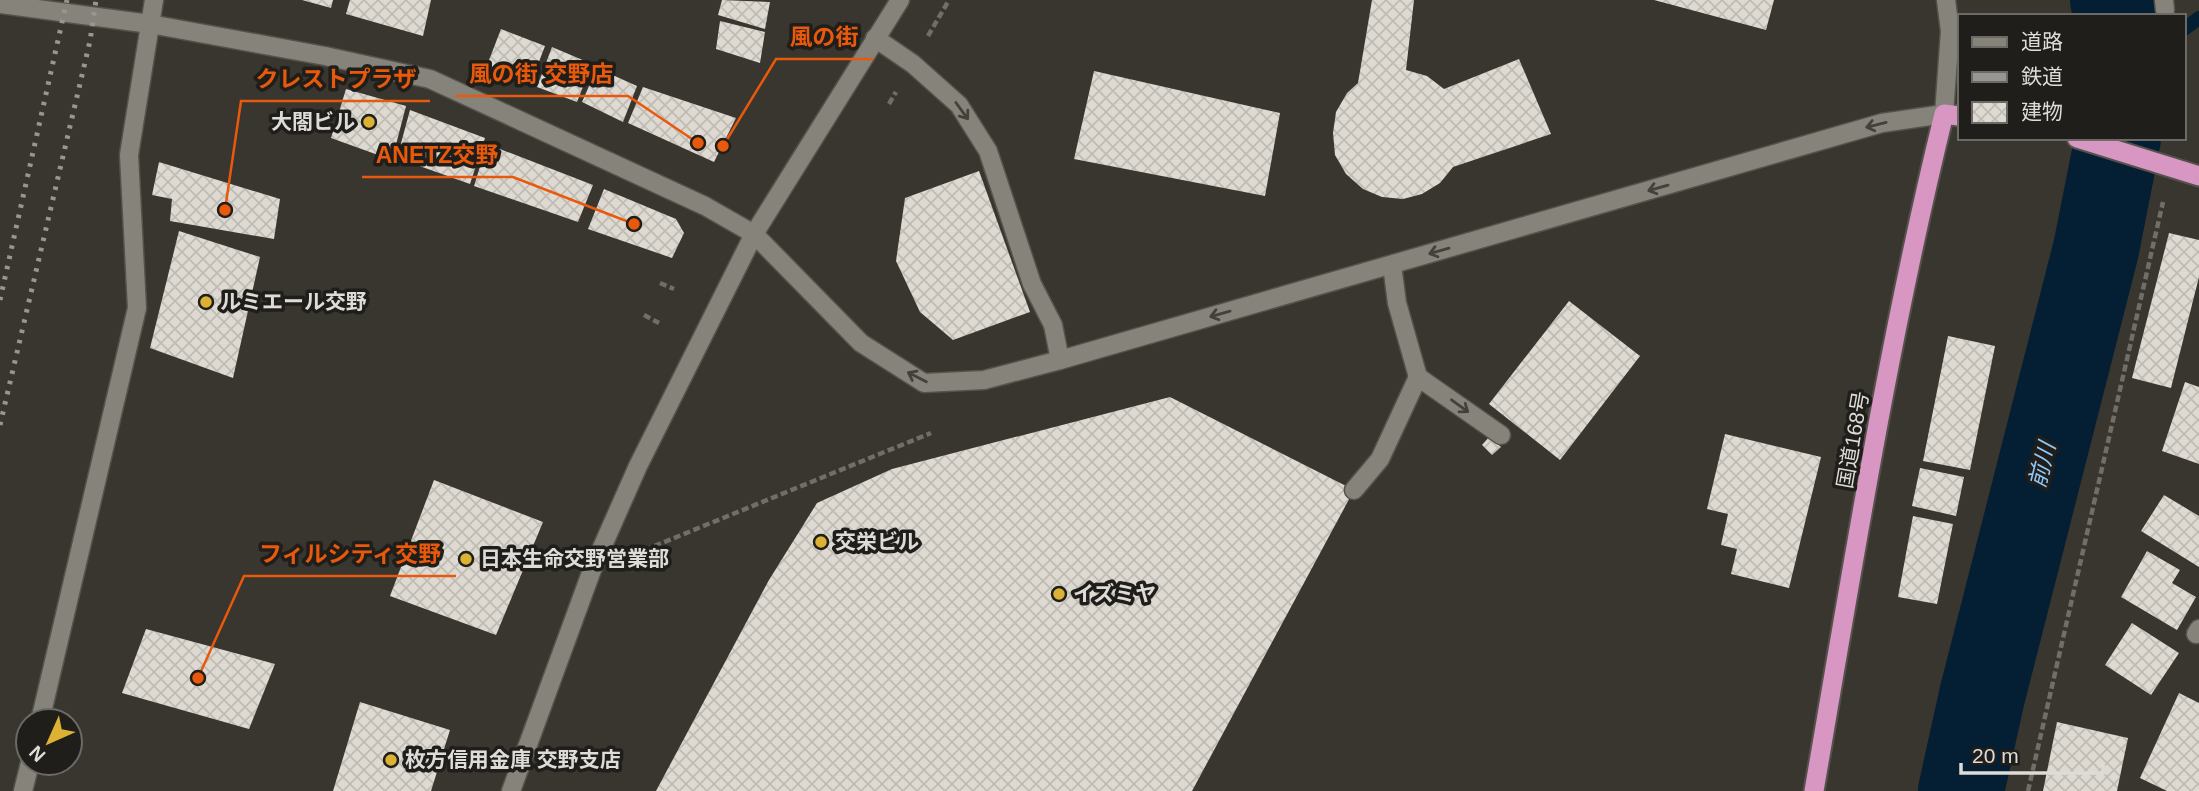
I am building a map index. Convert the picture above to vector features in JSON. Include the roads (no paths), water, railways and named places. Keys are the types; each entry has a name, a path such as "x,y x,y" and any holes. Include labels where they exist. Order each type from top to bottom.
{"highway":[{"name":"国道168号","path":"1814,791 1900,308 1923,199 1951,115"},
{"path":"2083,140 2199,176"}],"street":[{"path":"43,707 137,308 129,155 154,0"},
{"path":"511,791 592,570 644,453 754,234 900,0"},
{"path":"0,4 150,24 325,56 430,79 705,206 754,234 861,342 924,383 984,380 1882,123 1951,115 1950,31 1946,0"},
{"path":"876,38 913,64 959,105 988,151 1032,284 1053,325 1060,360"},
{"path":"1392,265 1396,303 1418,377 1501,435"},
{"path":"1354,490 1380,459 1418,377"}],"waterway":[{"name":"前川","path":"2113,0 2116,14"},
{"path":"2185,28 2199,18"},
{"name":"前川","path":"1961,791 1982,696 2096,249 2118,140"}],"railway":[{"path":"0,300 67,0"},
{"path":"0,425 90,41 96,0"}],"place":[{"name":"大閤ビル","path":"369,122"},
{"name":"風の街 交野店","path":"698,143"},
{"name":"風の街","path":"723,146"},
{"name":"クレストプラザ","path":"225,210"},
{"name":"ANETZ交野","path":"634,224"},
{"name":"ルミエール交野","path":"206,302"},
{"name":"交栄ビル","path":"821,542"},
{"name":"日本生命交野営業部","path":"466,559"},
{"name":"イズミヤ","path":"1059,594"},
{"name":"フィルシティ交野","path":"198,678"},
{"name":"枚方信用金庫 交野支店","path":"391,760"}]}
